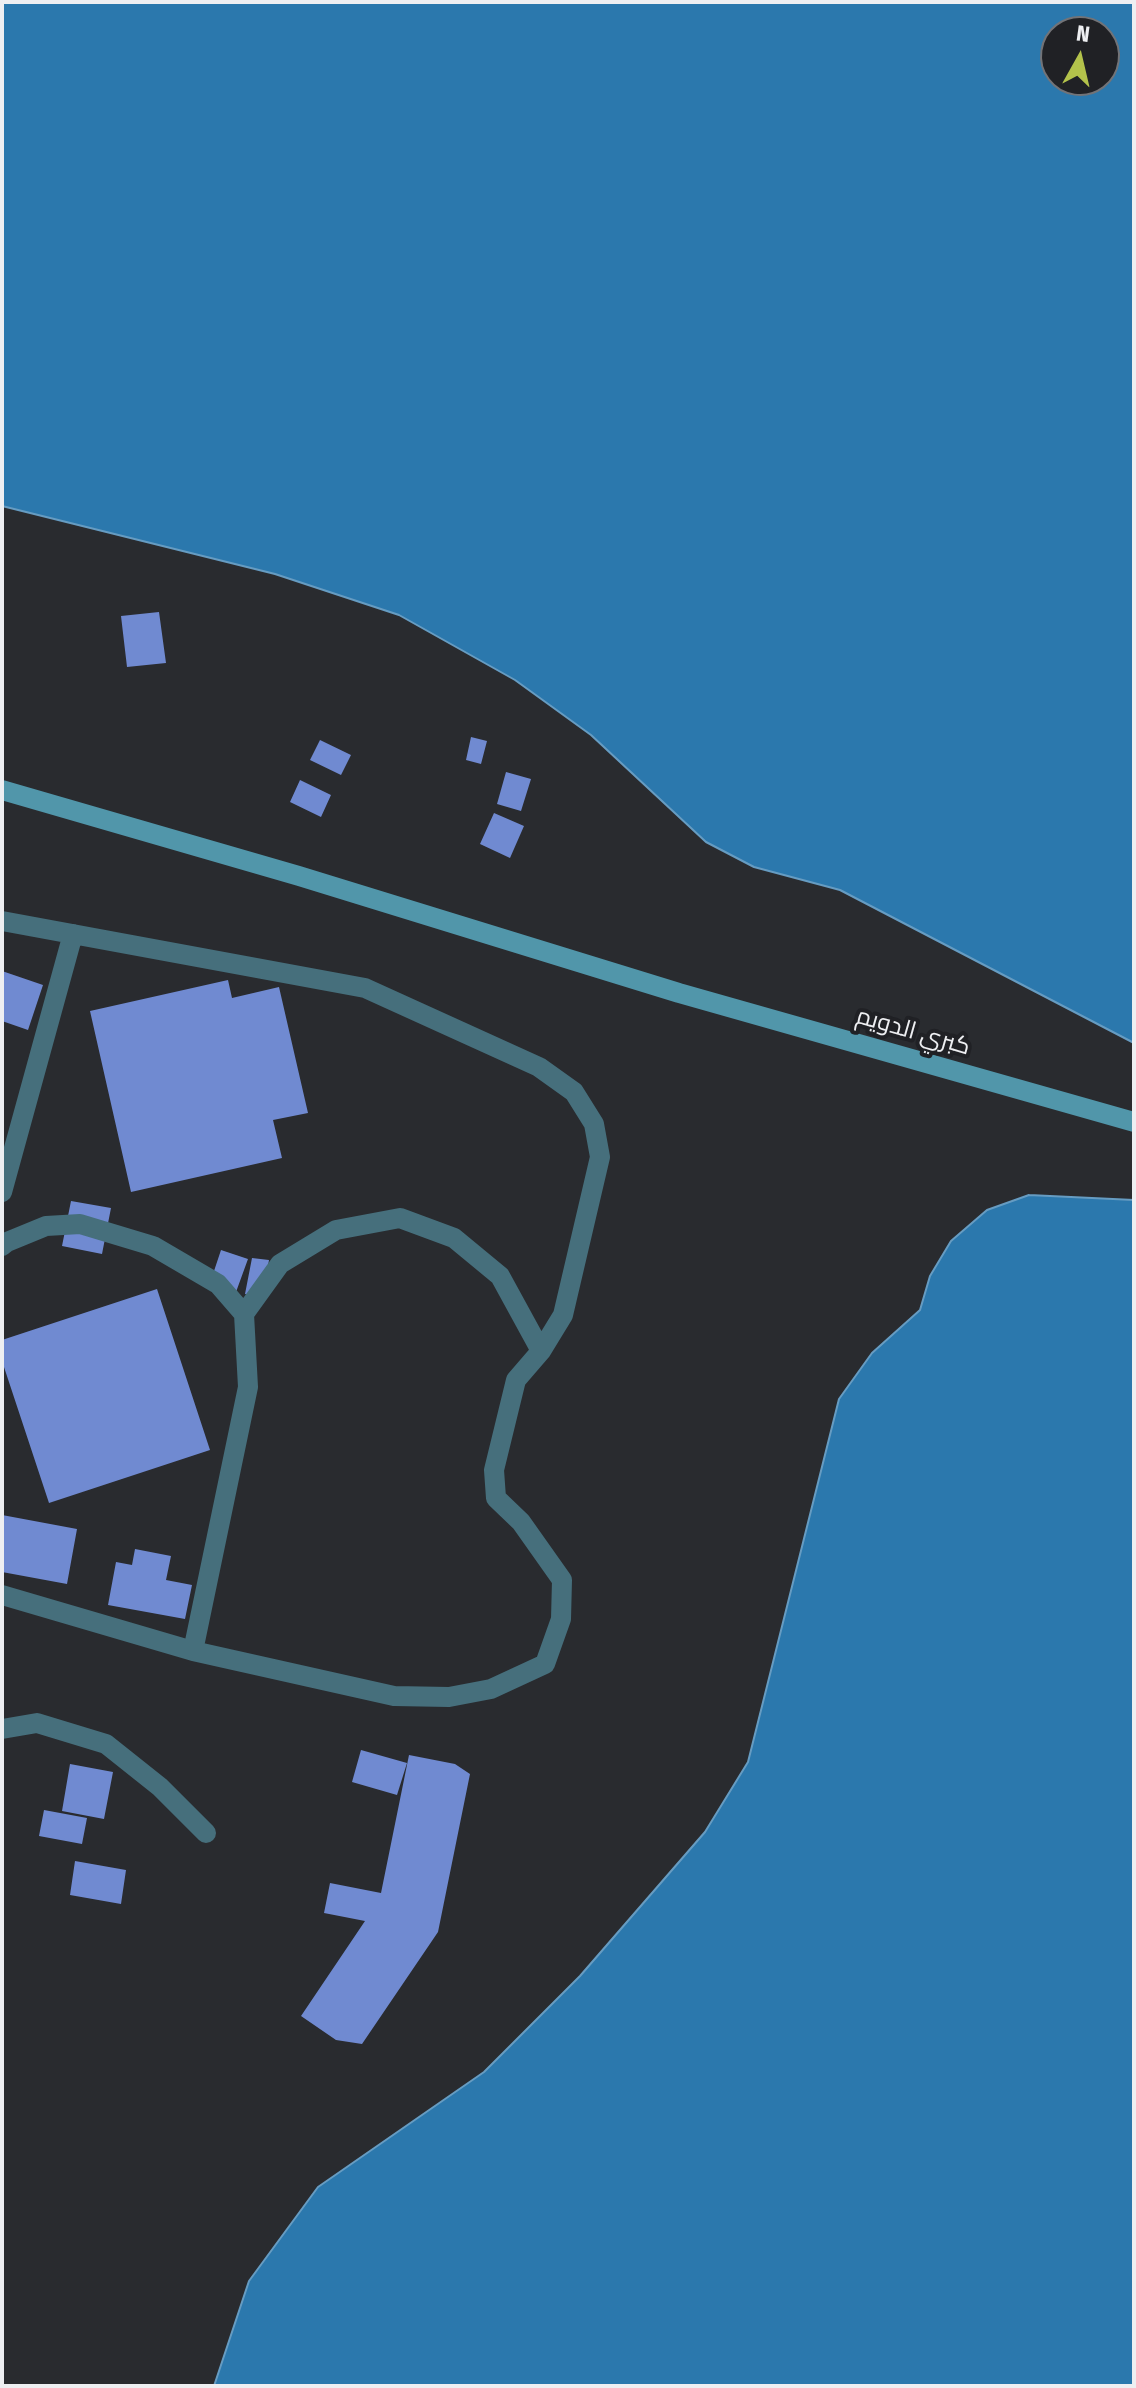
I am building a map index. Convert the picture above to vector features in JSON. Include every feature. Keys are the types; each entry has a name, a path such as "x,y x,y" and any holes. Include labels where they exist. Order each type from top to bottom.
{"main road":[{"name":"كبري الدويم","path":"2,790 299,876 679,993 1134,1122"}],"street":[{"path":"2,921 365,988 539,1067 574,1092 594,1124 600,1157 563,1315 541,1351 516,1380 494,1470 496,1498 521,1522 562,1580 561,1619 545,1664 491,1689 449,1697 394,1696 193,1651 2,1595"},
{"path":"2,1192 73,934"},
{"path":"244,1314 280,1264 336,1230 400,1218 454,1238 500,1276 541,1351"},
{"path":"2,1246 46,1226 80,1224 153,1246 218,1284 244,1314 248,1387 193,1651"},
{"path":"2,1729 37,1723 106,1744 160,1787 206,1833"}],"water":[{"path":"2,2 1134,2 1134,1043 840,890 754,867 706,842 591,735 515,680 399,615 275,574 2,506"},
{"path":"1029,1195 1134,1200 1134,2386 214,2386 249,2281 318,2187 484,2072 580,1976 705,1832 748,1762 839,1399 872,1353 920,1310 930,1276 951,1241 987,1210"}],"building":[{"path":"159,612 166,663 127,667 121,616"},
{"path":"471,737 487,741 481,764 466,760"},
{"path":"320,740 351,755 341,775 310,760"},
{"path":"506,772 531,779 521,811 497,804"},
{"path":"300,780 331,795 321,817 290,802"},
{"path":"494,813 524,826 510,858 480,844"},
{"path":"2,971 43,985 28,1030 2,1021"},
{"path":"228,980 232,998 279,987 308,1113 273,1120 282,1158 131,1192 90,1011"},
{"path":"71,1201 111,1208 102,1254 62,1246"},
{"path":"221,1250 248,1259 236,1292 210,1283"},
{"path":"252,1258 269,1260 263,1297 245,1294"},
{"path":"157,1289 210,1450 49,1503 2,1361 2,1340"},
{"path":"2,1515 77,1529 67,1584 2,1572"},
{"path":"135,1549 171,1556 166,1580 192,1585 185,1619 108,1605 116,1562 132,1565"},
{"path":"361,1750 407,1763 397,1795 352,1782"},
{"path":"409,1755 455,1764 470,1774 438,1932 362,2044 336,2040 301,2016 365,1921 324,1913 330,1883 381,1893"},
{"path":"70,1764 113,1772 104,1819 62,1811"},
{"path":"44,1810 87,1818 82,1844 39,1836"},
{"path":"75,1861 126,1870 121,1904 70,1895"}]}
